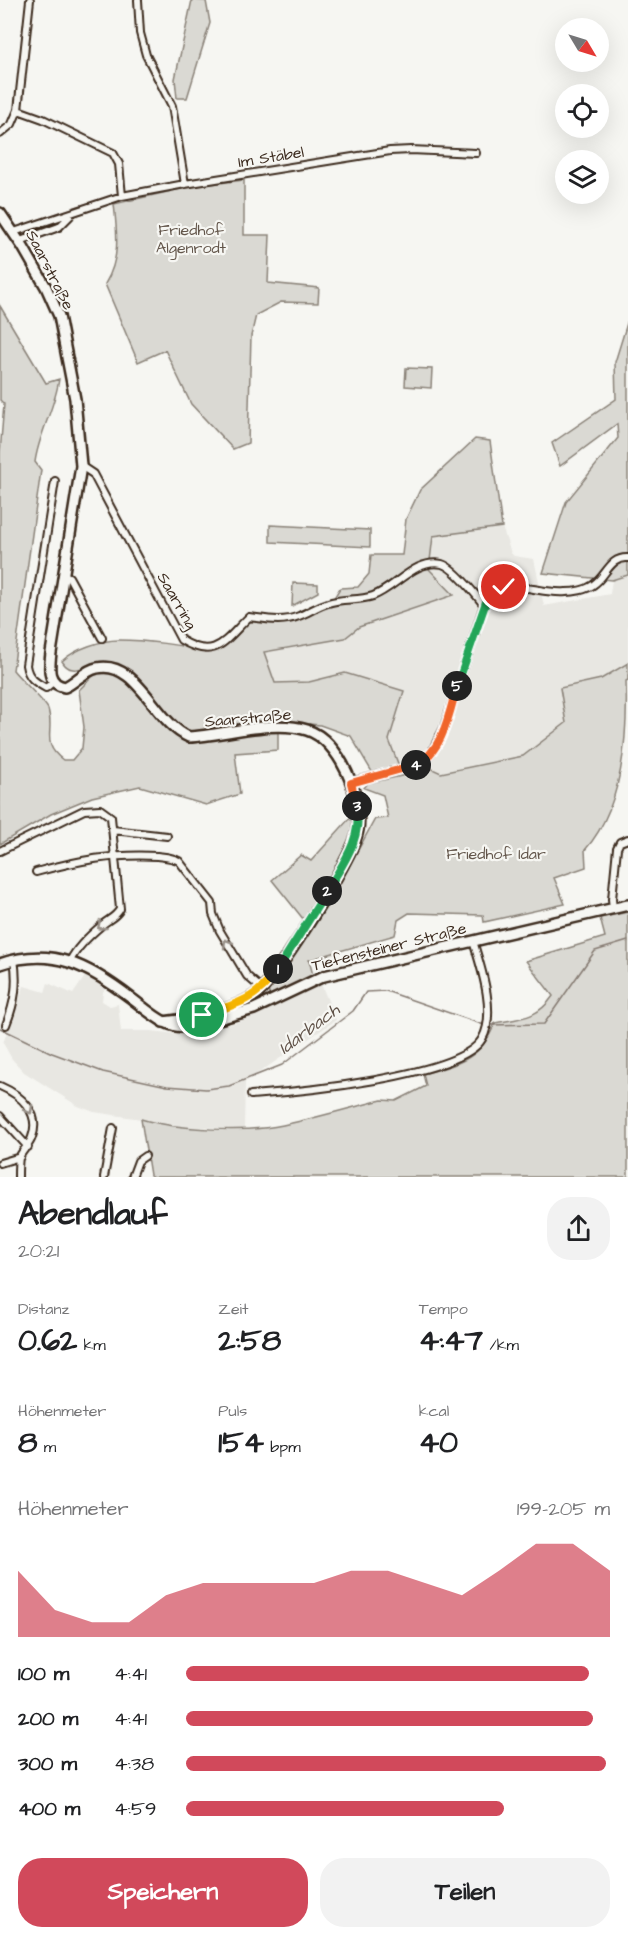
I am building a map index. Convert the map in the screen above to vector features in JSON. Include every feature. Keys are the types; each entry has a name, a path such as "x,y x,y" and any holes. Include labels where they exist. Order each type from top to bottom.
{"street":[{"path":"0,134 12,124 18,110 30,0"},
{"path":"138,0 140,33 146,55 172,106 185,184"},
{"path":"18,110 43,119 113,153 119,164 122,196"},
{"name":"Im Stäbel","path":"14,232 122,196 185,184 390,151 476,153"},
{"name":"Saarstraße","path":"0,213 14,232 46,287 59,316 75,399 81,466 50,666 53,682 65,687 96,668 118,668 130,675 178,733 189,737 267,728 305,729 327,742 342,764 351,783 356,802 358,821 355,840 273,977 250,999 188,1019 163,1022"},
{"name":"Im Stäbel","path":"20,242 59,227 73,214"},
{"name":"Saarring","path":"81,466 93,474 181,639 195,648 211,650 221,644 249,617 279,621 297,617 328,603 372,596 386,589 412,569 434,564 444,564 484,605"},
{"path":"53,682 46,688 37,684 31,679 26,665 55,481"},
{"path":"351,783 411,767 425,760 431,753 444,728 484,605 492,593 504,587 557,592 591,587 601,579 612,562 628,558"},
{"path":"64,575 69,577 102,638"},
{"path":"0,851 84,810 100,809 111,817 120,901 119,912 95,931 75,951 70,961"},
{"path":"113,830 167,836"},
{"path":"613,909 616,848 620,842 628,839"},
{"path":"36,872 90,859 115,856 174,858 179,861 212,903 213,914 220,931 247,976 262,989"},
{"name":"Tiefensteiner Straße","path":"163,1022 184,1027 220,1020 254,1009 324,976 628,905"},
{"path":"250,1095 362,1083 440,1064 471,1050 482,1040 487,1028 489,1011 482,970 473,941"},
{"path":"0,964 14,959 49,957 70,961 118,988 163,1022"},
{"path":"6,1025 16,995 17,979 14,959"},
{"path":"0,1086 26,1103 34,1115 33,1136 20,1157 18,1177"},
{"path":"0,1116 28,1147"},
{"path":"104,1177 113,1128"},
{"path":"132,1177 138,1161 145,1156"},
{"path":"0,1162 20,1157"}],"shaded area":[{"path":"502,527 514,556 534,559 544,606 610,594 612,580 628,575 628,663 601,679 560,688 566,723 523,756 441,773 415,760 399,766 389,740 345,673 309,682 275,683 264,652 345,638 359,627 454,594 429,569 433,536"},
{"path":"86,975 106,987 102,1001 110,1006 118,1004 121,1031 179,1034 208,1030 238,1022 321,984 336,1020 245,1082 244,1129 165,1126 141,1119 94,1112 78,1106 24,1072 12,1059 3,1043 24,986 45,992 48,983 73,994"}],"green space":[{"path":"192,0 206,1 210,23 187,98 177,98 175,79"},
{"name":"Friedhof Algenrodt","path":"244,180 244,235 270,235 268,283 319,288 318,303 281,302 256,315 251,336 248,443 233,449 191,404 165,350 138,362 105,284 116,255 114,204 194,186"},
{"path":"0,306 46,383 59,379 35,462 41,470 13,670 48,709 50,742 56,754 63,760 72,760 82,748 84,727 79,690 96,673 100,665 70,669 62,661 67,657 89,646 119,640 164,643 207,652 222,646 245,623 258,620 279,623 297,619 329,606 340,588 358,587 369,574 371,555 402,555 406,519 420,490 475,439 490,441 502,527 433,536 429,569 454,595 359,627 345,638 264,652 275,683 309,682 345,673 404,691 389,740 399,766 372,772 351,736 320,725 288,722 278,731 278,750 235,753 240,794 206,805 140,786 92,797 51,814 0,844 0,453 4,404 0,400"},
{"path":"628,320 628,575 612,580 543,573 566,502 618,438 617,424 560,466 552,443 616,399 615,362"},
{"path":"406,368 432,369 431,388 405,386"},
{"path":"270,525 370,530 370,547 270,542"},
{"path":"293,583 318,584 318,592 292,606"},
{"name":"Friedhof Idar","path":"628,663 624,747 615,792 598,833 585,850 586,867 554,878 565,904 484,922 483,915 409,913 398,920 395,935 309,960 313,975 270,997 268,990 333,896 375,819 388,818 383,795 364,788 368,783 411,774 426,766 441,773 523,756 566,723 560,688 601,679"},
{"path":"349,819 355,821 349,846 336,872 304,920 272,880 301,855 311,861"},
{"path":"628,912 628,1177 153,1177 150,1175 141,1119 192,1128 231,1130 268,1127 382,1100 396,1101 426,1086 423,1074 467,1059 483,1045 495,1023 528,1016 547,1004 553,996 526,961 605,937 600,918"}],"waterway":[{"name":"Idarbach","path":"488,1025 544,1024 595,951 628,941"},
{"name":"Idarbach","path":"0,1028 52,1053 103,1072 167,1086 206,1089 229,1086 282,1065 353,1011 366,992 386,991 484,1025"}],"route":[{"path":"202,1015 250,999 266,986 295,943 330,887 358,832 356,802 351,783 419,764 435,748 444,728 484,605 492,593 504,587"}]}
